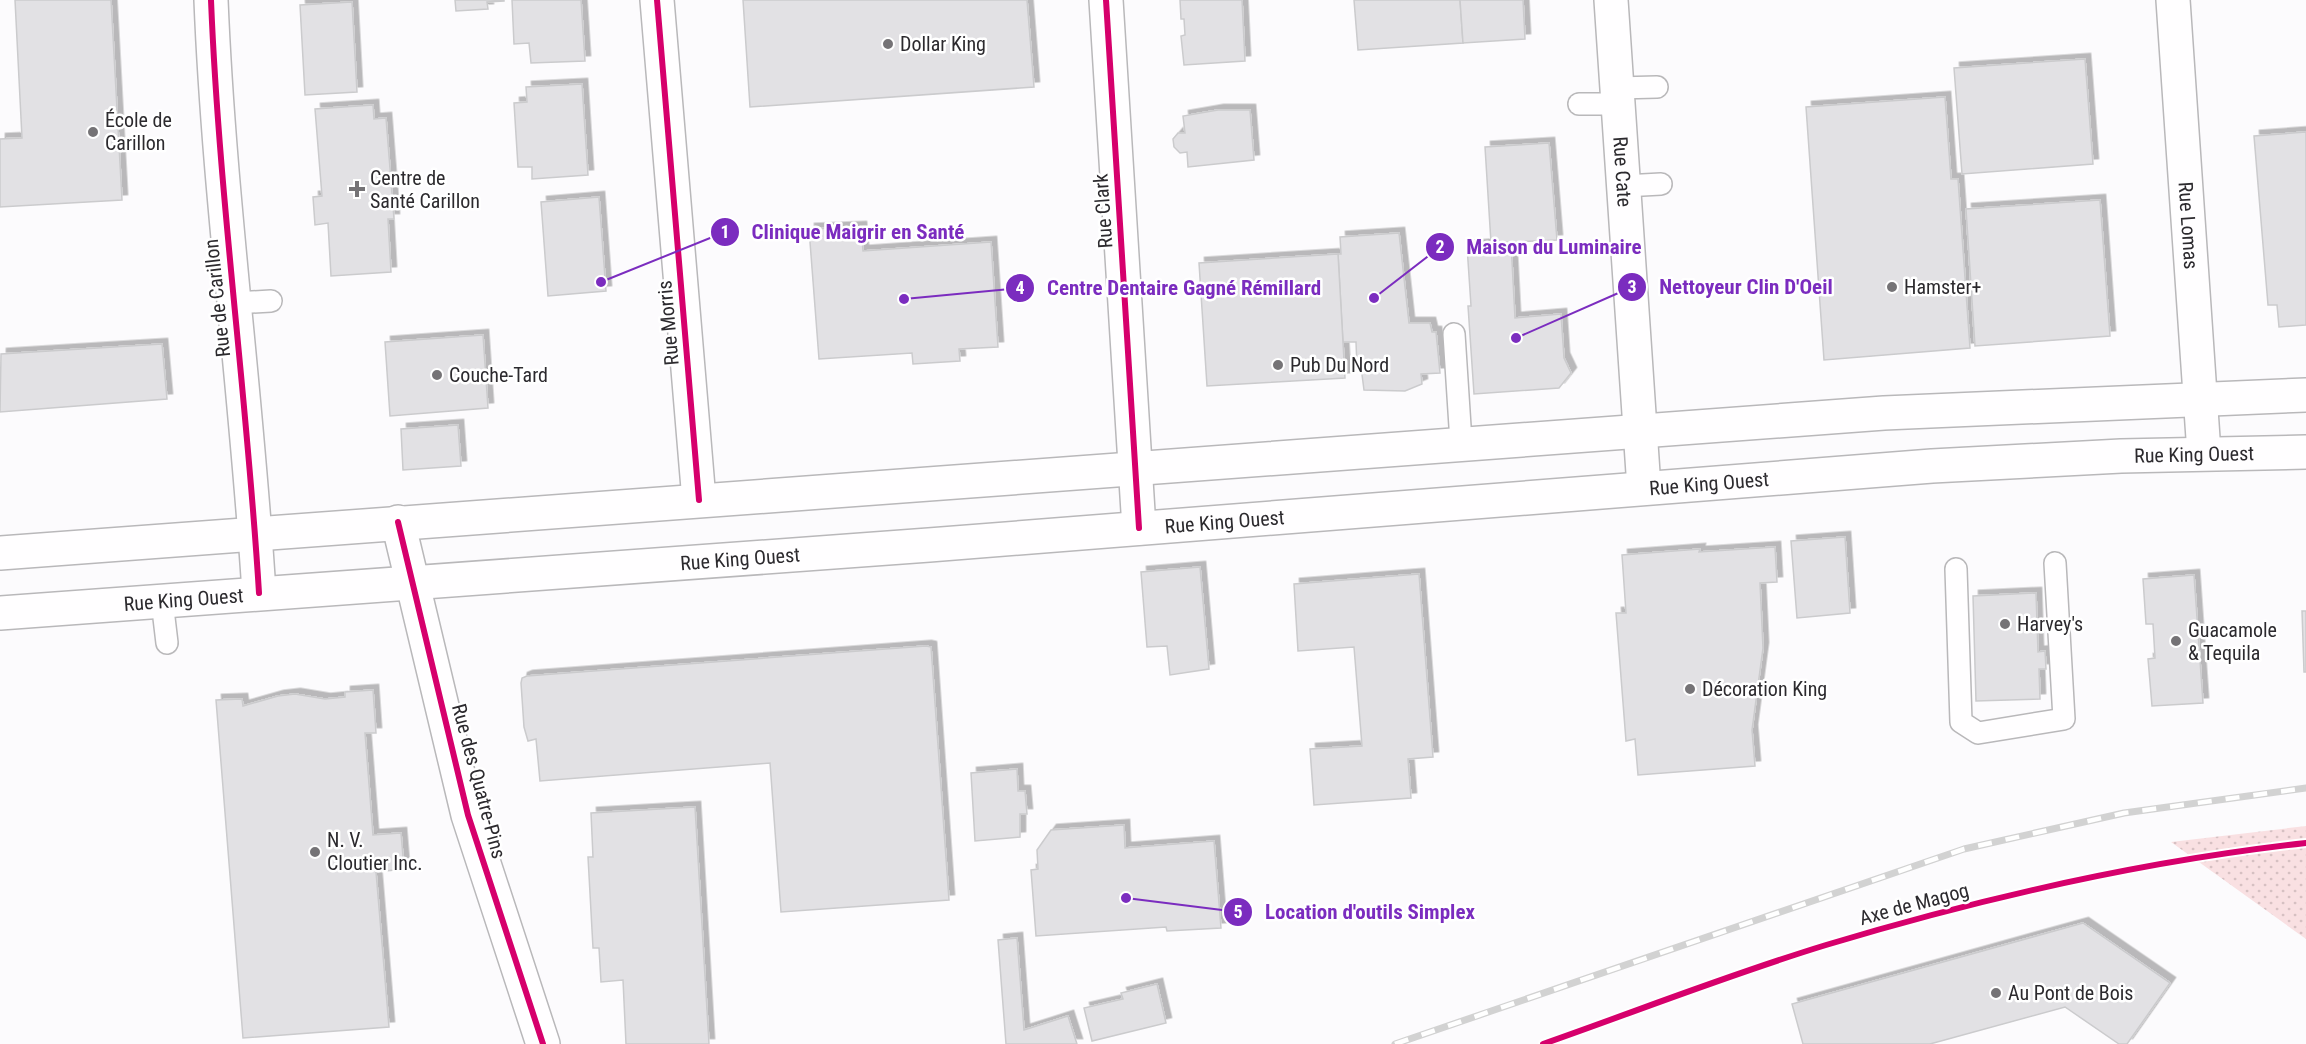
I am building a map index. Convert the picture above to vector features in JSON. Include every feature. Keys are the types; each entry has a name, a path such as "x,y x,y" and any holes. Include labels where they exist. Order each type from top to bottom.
{"main road":[{"name":"Rue de Carillon","path":"211,0 215,101 259,593"},
{"name":"Rue Morris","path":"657,0 699,500"},
{"name":"Rue Clark","path":"1106,0 1139,528"},
{"name":"Rue Cate","path":"1611,0 1644,488"},
{"name":"Rue Lomas","path":"2172,0 2204,453"},
{"path":"0,553 1461,442 1884,413 2306,395"},
{"name":"Rue King Ouest","path":"0,613 1932,466 2204,453 2306,452"},
{"name":"Rue des Quatre-Pins","path":"398,522 468,815 543,1044"}],"lane":[{"path":"1579,104 1657,87"},
{"path":"1624,186 1661,184"},
{"path":"234,303 271,301"},
{"path":"1455,334 1461,442"},
{"path":"1956,569 1961,722 1978,733 2064,719 2055,563"},
{"path":"162,601 167,643"}],"shaded area":[{"path":"2306,826 2306,939 2171,842"}],"building":[{"path":"15,0 111,0 122,200 0,207 0,139 22,138"},
{"path":"455,0 504,1 487,2 488,9 456,11"},
{"path":"512,0 581,0 585,61 531,63 529,43 514,44"},
{"name":"Dollar King","path":"743,0 1027,0 1034,87 750,107"},
{"path":"1180,0 1242,0 1245,61 1184,65 1181,36 1185,35"},
{"path":"1354,0 1460,0 1463,43 1358,50"},
{"path":"1460,0 1523,0 1525,39 1463,43"},
{"path":"352,2 357,92 305,95 300,5"},
{"path":"2085,59 2093,164 1962,174 1954,68"},
{"path":"582,84 588,175 532,179 532,167 518,167 514,103 527,102 526,87"},
{"name":"Hamster+","path":"1945,97 1951,179 1958,179 1970,348 1824,360 1806,107"},
{"name":"Centre de Santé Carillon","path":"373,105 374,119 386,118 394,219 388,219 391,272 331,276 328,223 315,225 313,197 322,196 315,109"},
{"path":"1218,110 1250,110 1254,160 1188,167 1187,152 1180,153 1174,147 1173,139 1178,133 1185,133 1183,116"},
{"path":"2306,132 2306,325 2279,327 2277,305 2268,305 2254,136"},
{"path":"1549,143 1557,240 1491,243 1485,147"},
{"path":"599,197 606,291 548,296 541,202"},
{"path":"2100,200 2110,336 1975,346 1966,209"},
{"path":"861,227 863,251 991,242 998,347 959,349 960,361 913,364 912,353 819,359 809,229"},
{"path":"1399,233 1409,323 1430,323 1432,332 1436,332 1440,373 1421,374 1422,384 1405,391 1364,390 1361,367 1357,367 1356,342 1343,342 1338,254 1341,254 1340,237"},
{"path":"1511,243 1515,318 1561,314 1564,358 1571,373 1559,388 1474,394 1468,306 1471,306 1467,246"},
{"path":"1338,254 1345,378 1207,386 1199,263"},
{"name":"Couche-Tard","path":"483,335 488,408 390,416 385,342"},
{"path":"162,344 167,399 0,412 1,354"},
{"path":"458,425 461,466 403,470 401,429"},
{"path":"1845,537 1850,613 1797,618 1791,541"},
{"name":"Décoration King","path":"1775,547 1777,582 1760,583 1763,648 1752,730 1755,766 1638,775 1635,739 1626,741 1616,613 1626,613 1622,555 1700,549 1699,552"},
{"path":"1200,567 1209,669 1170,675 1167,646 1147,647 1141,572"},
{"path":"1419,574 1433,757 1408,759 1411,798 1314,805 1310,749 1362,746 1354,647 1298,651 1294,584"},
{"name":"Guacamole & Tequila","path":"2194,575 2203,703 2152,706 2148,659 2155,658 2153,624 2146,624 2143,579"},
{"name":"Harvey's","path":"2036,593 2038,652 2045,651 2046,669 2039,669 2040,699 1976,701 1973,596"},
{"path":"2302,611 2306,611 2306,672 2304,672"},
{"path":"931,647 949,900 781,912 770,763 540,781 536,739 528,741 524,727 521,683 522,678 527,676"},
{"name":"N. V. Cloutier Inc.","path":"373,690 376,733 365,733 373,835 401,833 404,869 376,872 389,1027 243,1038 216,700 242,699 243,706 278,696 295,694 325,699 345,697 345,692"},
{"path":"1017,769 1018,791 1025,791 1027,814 1020,814 1020,837 975,841 971,773"},
{"path":"695,807 709,1044 626,1044 623,980 601,982 599,948 593,948 588,857 593,857 591,813"},
{"path":"1124,825 1125,848 1214,841 1221,928 1167,931 1166,927 1036,936 1031,870 1038,869 1037,850 1051,830"},
{"name":"Au Pont de Bois","path":"2083,923 2170,983 2127,1044 2119,1044 2065,1007 1930,1044 1803,1044 1792,1004"},
{"path":"1017,938 1024,1030 1068,1016 1077,1044 1006,1044 998,940"},
{"path":"1157,984 1166,1023 1092,1041 1084,1008 1123,999 1121,993"}],"railway":[{"path":"1395,1044 1964,849 2124,813 2306,788"}],"cycle path":[{"path":"211,0 220,148 248,445 259,593"},
{"path":"657,0 699,500"},
{"path":"1106,0 1139,528"},
{"path":"398,522 468,815 543,1044"},
{"name":"Axe de Magog","path":"1543,1044 1790,956 1944,912 2124,871 2306,843"}],"place":[{"name":"Dollar King","path":"888,44"},
{"name":"École de Carillon","path":"93,132"},
{"name":"Centre de Santé Carillon","path":"357,189"},
{"name":"Clinique Maigrir en Santé","path":"601,282"},
{"name":"Hamster+","path":"1892,287"},
{"name":"Maison du Luminaire","path":"1374,298"},
{"name":"Centre Dentaire Gagné Rémillard","path":"904,299"},
{"name":"Nettoyeur Clin D'Oeil","path":"1516,338"},
{"name":"Pub Du Nord","path":"1278,365"},
{"name":"Couche-Tard","path":"437,375"},
{"name":"Harvey's","path":"2005,624"},
{"name":"Guacamole & Tequila","path":"2176,641"},
{"name":"Décoration King","path":"1690,689"},
{"name":"N. V. Cloutier Inc.","path":"315,852"},
{"name":"Location d'outils Simplex","path":"1126,898"},
{"name":"Au Pont de Bois","path":"1996,993"}]}
